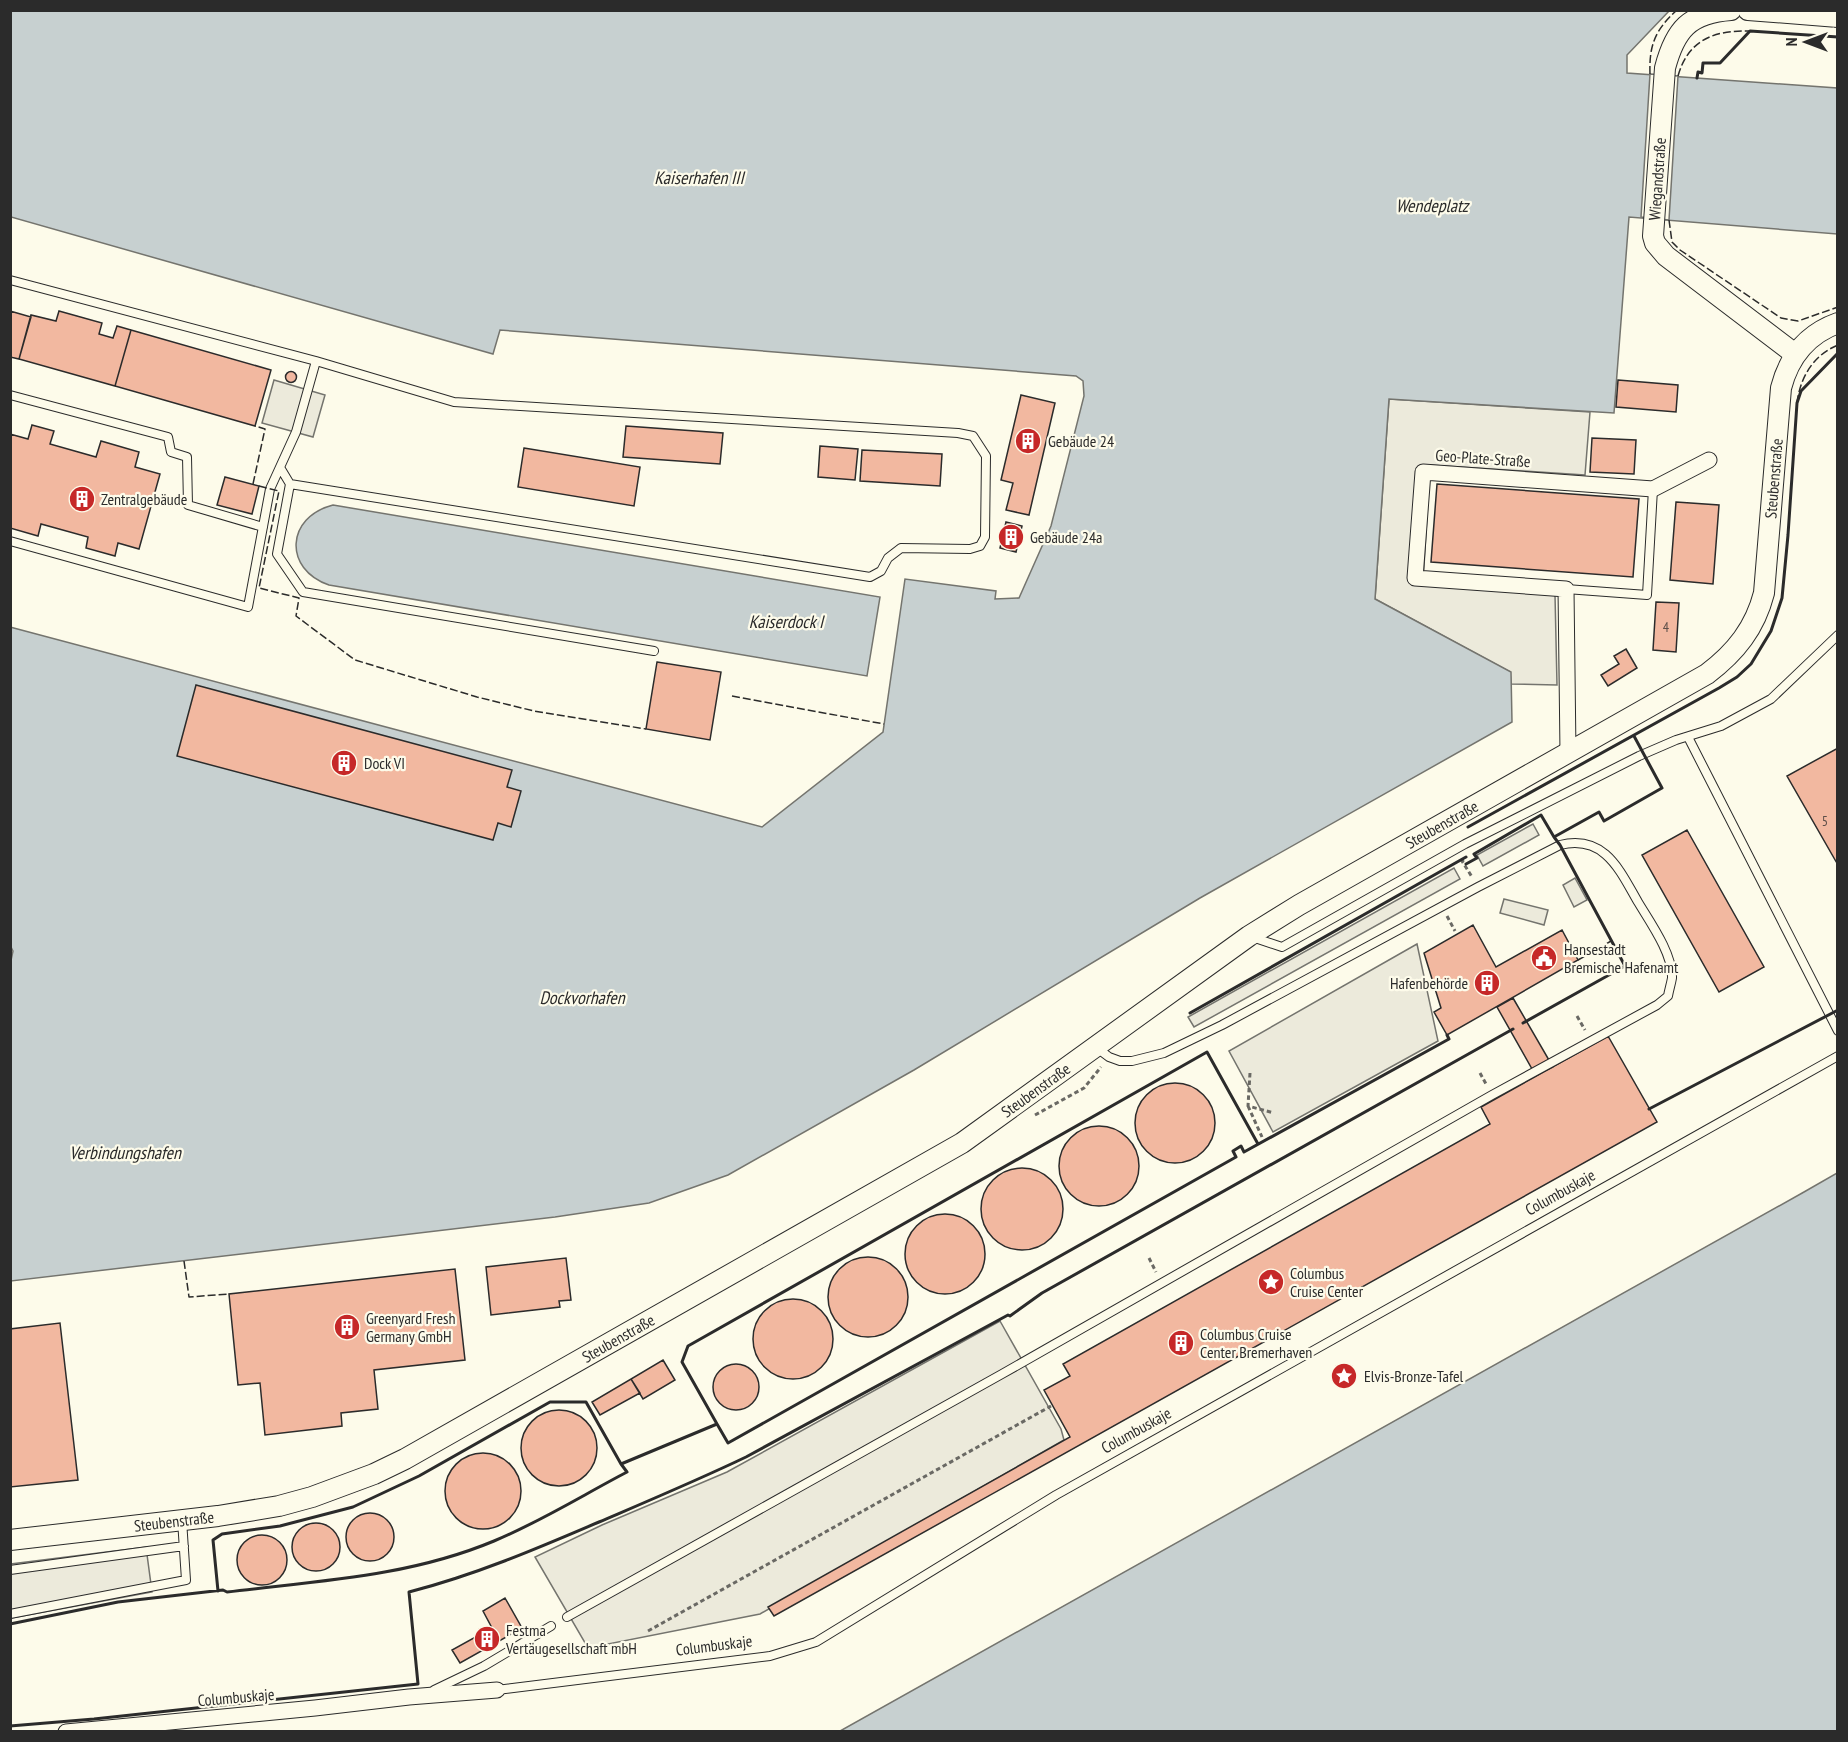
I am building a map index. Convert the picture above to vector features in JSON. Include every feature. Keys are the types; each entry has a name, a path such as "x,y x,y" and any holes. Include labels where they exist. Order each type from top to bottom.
{"street":[{"name":"Wiegandstraße","path":"1731,10 1712,12 1695,19 1679,32 1670,48 1665,75 1654,243 1666,256 1795,354"},
{"path":"1748,10 1838,17"},
{"name":"Steubenstraße","path":"10,1540 279,1506 312,1497 374,1474 405,1459 962,1143 1249,936 1299,905 1707,674 1738,647 1759,612 1764,593 1780,388 1785,371 1795,354 1817,332 1838,323"},
{"path":"1653,489 1709,460"},
{"name":"Geo-Plate-Straße","path":"1566,589 1415,578 1423,472 1653,489"},
{"path":"1566,589 1568,753"},
{"name":"Columbuskaje","path":"66,1731 497,1690"}],"lane":[{"path":"10,280 316,361 454,402 958,433 973,436 986,456 984,537 980,546 970,549 901,548 888,558 881,571 870,577 290,484"},
{"path":"10,541 248,607 270,489 281,470 296,432 316,361"},
{"path":"10,395 168,437 171,452 187,457 188,505 263,527"},
{"path":"281,470 290,484 277,554 303,592 654,651"},
{"name":"Geo-Plate-Straße","path":"1566,589 1647,595 1653,489"},
{"path":"1249,936 1282,947 1465,844 1639,756 1721,726 1771,699 1838,635"},
{"path":"1688,737 1838,1031"},
{"path":"567,1617 1657,1005 1668,996 1672,975 1664,945 1618,866 1608,855 1584,844 1571,843 1560,845 1478,886 1222,1025 1164,1053 1132,1061 1120,1061 1109,1057 1094,1046"},
{"name":"Columbuskaje","path":"497,1690 770,1656 816,1642 1056,1495 1838,1056"},
{"path":"10,1614 186,1580 182,1520"},
{"path":"10,1570 184,1546"},
{"name":"Columbuskaje","path":"409,1697 433,1691 484,1666 551,1626"}],"path":[{"path":"1446,914 1455,931"},
{"path":"1577,1016 1590,1041"},
{"path":"1250,1073 1248,1106 1262,1137"},
{"path":"1248,1106 1274,1113"},
{"path":"1149,1258 1162,1282"},
{"path":"648,1631 1051,1406"}],"shaded area":[{"path":"274,380 325,395 313,437 262,423"},
{"path":"1389,399 1590,412 1585,475 1430,465 1423,583 1555,595 1557,685 1511,684 1510,672 1375,599"},
{"path":"1533,824 1539,835 1483,866 1477,855"},
{"path":"1454,868 1460,879 1194,1027 1188,1017"},
{"path":"1575,878 1587,900 1574,907 1563,885"},
{"path":"1504,899 1548,910 1544,925 1500,913"},
{"path":"1417,944 1438,1041 1273,1132 1229,1051"},
{"path":"1000,1321 1061,1429 1064,1440 760,1614 588,1648 535,1557 602,1525 727,1472"},
{"path":"146,1547 152,1592 11,1618 11,1564"}],"water":[{"path":"1670,10 1627,55 1627,73 1837,88 1837,234 1629,217 1614,413 1389,399 1375,599 1511,672 1512,722 1200,898 914,1070 728,1175 649,1203 555,1217 11,1281 10,965 13,951 10,945 10,627 762,827 883,732 905,579 996,591 995,599 1019,598 1051,526 1084,396 1083,381 1076,376 500,330 493,354 11,217 11,11"},
{"name":"Kaiserdock I","path":"333,505 880,597 867,676 329,585 314,577 304,567 298,556 296,544 299,531 306,520 317,511"},
{"path":"1837,1173 1837,1731 840,1731 1804,1192"}],"pier":[{"path":"1650,74 1678,76 1669,220 1641,217"}],"building":[{"path":"10,311 31,317 19,359 10,357"},
{"path":"59,311 102,323 99,334 113,338 117,326 131,330 115,386 19,359 31,315 56,321"},
{"path":"131,330 271,370 255,426 115,386"},
{"path":"291,372 295,373 295,381 291,382 287,381 286,377 287,373"},
{"path":"1618,380 1678,385 1676,412 1616,407"},
{"name":"Gebäude 24","path":"1021,395 1055,403 1029,515 1006,510 1013,483 1001,480"},
{"name":"Zentralgebäude","path":"32,425 54,431 50,444 96,457 101,441 139,452 135,467 160,474 139,549 118,543 115,556 86,548 88,537 41,524 38,536 10,528 10,434 28,439"},
{"path":"626,426 723,433 720,464 623,457"},
{"path":"1592,438 1636,440 1634,474 1590,472"},
{"path":"820,446 858,449 855,480 818,477"},
{"path":"524,448 640,467 634,506 518,487"},
{"path":"862,450 942,454 940,486 860,481"},
{"path":"225,477 259,486 252,514 217,505"},
{"path":"1437,484 1639,499 1633,577 1431,562"},
{"path":"1676,502 1719,505 1713,584 1670,580"},
{"name":"Gebäude 24a","path":"1006,522 1022,526 1016,552 1000,548"},
{"path":"1656,602 1679,603 1676,652 1653,650"},
{"path":"1626,649 1637,668 1608,686 1601,675 1619,664 1614,656"},
{"path":"657,662 721,672 710,740 646,729"},
{"name":"Dock VI","path":"196,685 512,770 507,787 521,791 511,827 498,823 493,840 177,756"},
{"path":"1838,748 1838,865 1787,776"},
{"path":"1687,830 1764,967 1719,992 1642,855"},
{"name":"Hafenbehörde","path":"1473,925 1496,967 1562,930 1578,960 1447,1035 1434,1012 1441,1008 1424,953"},
{"path":"1513,998 1553,1067 1536,1076 1497,1007"},
{"name":"Columbus Cruise Center Bremerhaven","path":"1608,1036 1657,1122 774,1616 768,1607 1070,1437 1044,1390 1070,1376 1063,1364 1490,1124 1481,1107"},
{"path":"1175,1083 1190,1086 1203,1095 1212,1108 1215,1123 1212,1138 1203,1151 1190,1160 1175,1163 1160,1160 1147,1151 1138,1138 1135,1123 1138,1108 1147,1095 1160,1086"},
{"path":"1091,1126 1107,1126 1128,1137 1139,1158 1139,1174 1128,1195 1107,1206 1091,1206 1077,1200 1065,1188 1059,1174 1059,1158 1065,1144 1077,1132"},
{"path":"1022,1168 1038,1171 1051,1180 1060,1193 1063,1209 1060,1225 1051,1238 1038,1247 1022,1250 1006,1247 993,1238 984,1225 981,1209 984,1193 993,1180 1006,1171"},
{"path":"945,1214 960,1217 973,1226 982,1239 985,1254 982,1269 973,1282 960,1291 945,1294 930,1291 917,1282 908,1269 905,1254 908,1239 917,1226 930,1217"},
{"path":"868,1257 883,1260 896,1269 905,1282 908,1297 905,1312 896,1325 883,1334 868,1337 853,1334 840,1325 831,1312 828,1297 831,1282 840,1269 853,1260"},
{"path":"566,1258 571,1300 559,1301 560,1307 491,1315 486,1267"},
{"name":"Greenyard Fresh Germany GmbH","path":"455,1269 465,1360 374,1370 378,1409 341,1413 342,1426 265,1435 260,1383 238,1385 229,1294"},
{"path":"785,1299 801,1299 822,1310 833,1331 833,1347 822,1368 801,1379 785,1379 771,1373 759,1361 753,1347 753,1331 759,1317 771,1305"},
{"path":"60,1323 78,1480 10,1487 10,1329"},
{"path":"663,1360 675,1380 643,1399 631,1379"},
{"path":"741,1364 753,1370 758,1378 758,1396 753,1404 745,1409 731,1410 719,1404 714,1396 713,1382 719,1370 727,1365"},
{"path":"631,1379 640,1393 600,1415 592,1402"},
{"path":"559,1410 573,1413 586,1421 594,1434 597,1448 594,1462 586,1475 573,1483 559,1486 545,1483 532,1475 524,1462 521,1448 524,1434 532,1421 545,1413"},
{"path":"483,1453 498,1456 510,1464 518,1476 521,1491 518,1506 510,1518 498,1526 483,1529 468,1526 456,1518 448,1506 445,1491 448,1476 456,1464 468,1456"},
{"path":"370,1513 387,1520 394,1537 387,1554 370,1561 353,1554 346,1537 353,1520"},
{"path":"316,1523 333,1530 340,1547 333,1564 316,1571 299,1564 292,1547 299,1530"},
{"path":"262,1535 280,1542 287,1560 280,1578 262,1585 244,1578 237,1560 244,1542"},
{"name":"Festma Vertäugesellschaft mbH","path":"505,1598 522,1628 460,1663 452,1650 492,1628 483,1611"}],"fence":[{"path":"1650,74 1652,46 1663,24 1677,10"},
{"path":"1678,76 1688,54 1704,40 1714,35 1750,31"},
{"path":"1669,220 1672,242 1680,250 1781,318 1798,321 1838,307"},
{"path":"1797,403 1801,385 1809,368 1821,355 1838,345"},
{"path":"253,484 265,429 255,426"},
{"path":"259,486 279,491 259,588 299,598 296,616 355,660 477,697 534,711 646,729"},
{"path":"732,696 884,724"},
{"path":"1578,960 1611,941"},
{"path":"184,1261 189,1297 229,1294"}],"wall":[{"path":"1697,78 1698,72 1702,73 1703,63 1720,63 1750,31 1838,37"},
{"path":"1468,827 1719,688 1737,677 1751,664 1771,631 1782,598 1797,403 1801,391 1838,353"},
{"path":"1523,1023 1625,966 1554,837 1599,812 1604,821 1662,788 1634,736"},
{"path":"1466,864 1477,858 1474,854 1541,815 1554,837"},
{"path":"1190,1013 1466,857"},
{"path":"1649,1109 1838,1010"},
{"path":"10,1726 418,1684 409,1592 458,1578 529,1552 746,1457 1008,1315 1010,1316 1042,1293 1513,1029"},
{"path":"218,1591 213,1540 222,1534 280,1526 353,1507 419,1476 550,1402 586,1402 621,1464 717,1424 728,1443 1236,1157 1233,1151 1241,1146 1244,1152 1449,1039 1447,1035"},
{"path":"717,1424 682,1362 688,1346 1207,1052 1258,1144"},
{"path":"10,1624 118,1602 328,1581 429,1563 494,1541 545,1517 627,1472 621,1464"}],"place":[{"name":"Gebäude 24","path":"1028,441"},
{"name":"Zentralgebäude","path":"82,499"},
{"name":"Gebäude 24a","path":"1011,537"},
{"name":"Dock VI","path":"344,763"},
{"name":"Hansestadt Bremische Hafenamt","path":"1544,958"},
{"name":"Hafenbehörde","path":"1487,983"},
{"name":"Columbus Cruise Center","path":"1271,1282"},
{"name":"Greenyard Fresh Germany GmbH","path":"347,1327"},
{"name":"Columbus Cruise Center Bremerhaven","path":"1181,1343"},
{"name":"Elvis-Bronze-Tafel","path":"1344,1376"},
{"name":"Festma Vertäugesellschaft mbH","path":"487,1639"}],"water label":[{"name":"Kaiserhafen III","path":"699,178"},
{"name":"Wendeplatz","path":"1432,206"},
{"name":"Dockvorhafen","path":"582,998"},
{"name":"Verbindungshafen","path":"125,1153"}]}
